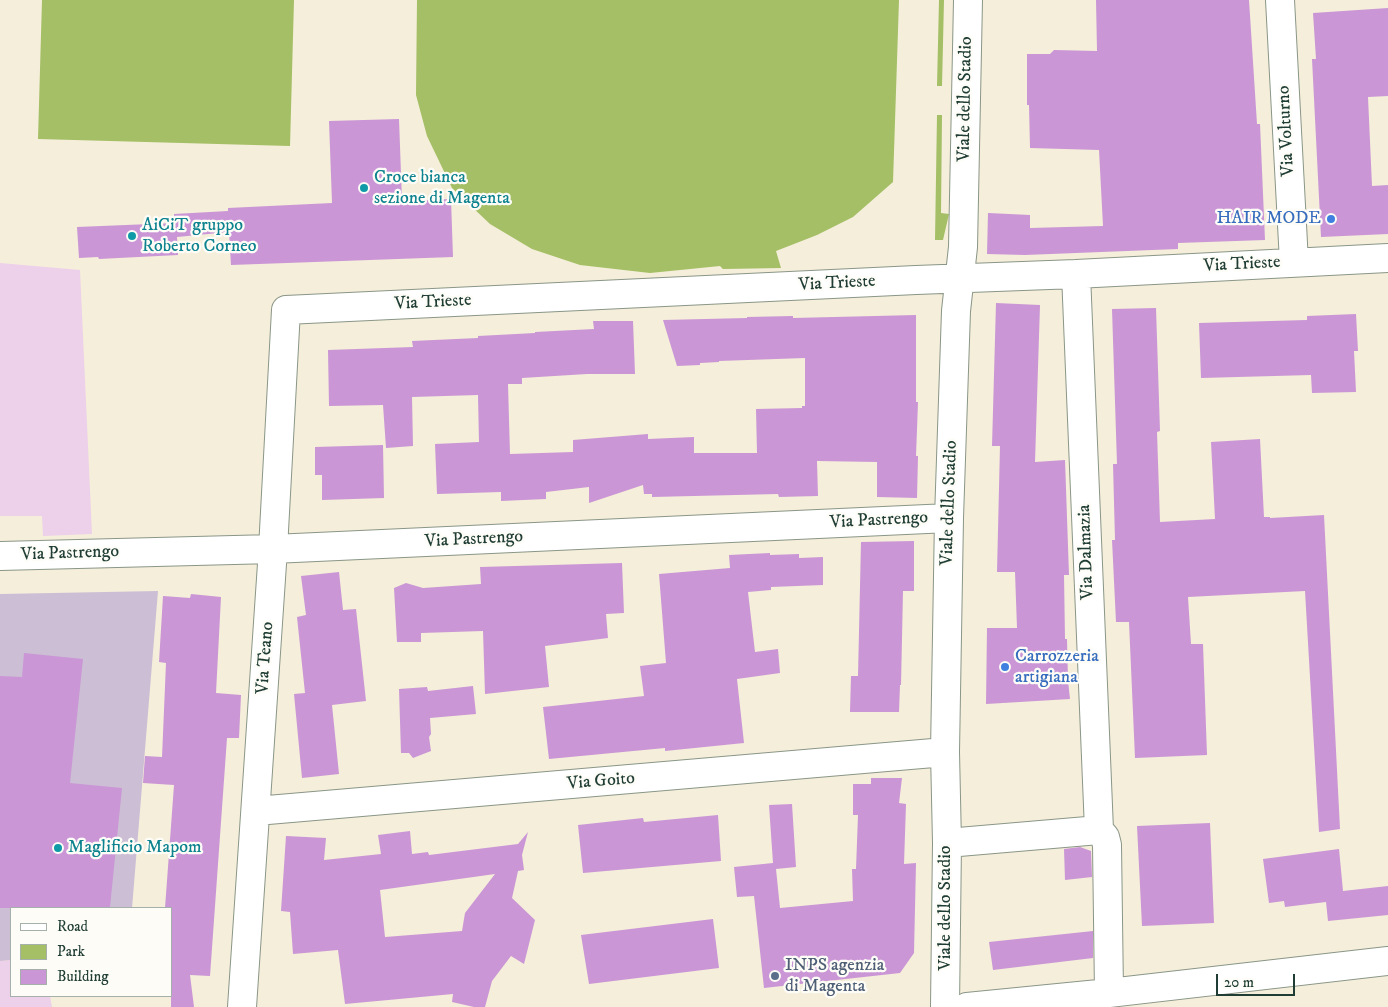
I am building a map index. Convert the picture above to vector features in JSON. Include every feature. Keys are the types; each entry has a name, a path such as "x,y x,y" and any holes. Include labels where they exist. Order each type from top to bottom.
{"street":[{"name":"Viale dello Stadio","path":"945,1007 949,518 956,311 963,247 968,0"},
{"name":"Via Volturno","path":"1280,0 1294,262"},
{"name":"Via Trieste","path":"286,310 1388,258"},
{"name":"Via Dalmazia","path":"1076,274 1099,830 1105,837 1108,845 1109,993"},
{"name":"Via Teano","path":"242,1007 273,549 286,310"},
{"name":"Via Pastrengo","path":"0,556 273,549 949,518"},
{"name":"Via Goito","path":"256,811 946,752"},
{"path":"947,843 1099,830"},
{"path":"967,1007 1109,993 1388,961"}],"shaded area":[{"path":"0,263 80,270 92,534 43,536 42,516 0,516"},
{"path":"158,591 132,907 10,907 10,960 0,961 0,594"},
{"path":"10,960 10,997 50,997 52,1007 0,1007 0,961"}],"green space":[{"path":"42,0 294,0 290,146 38,139"},
{"path":"417,0 899,0 893,182 853,217 817,235 776,251 781,268 723,269 720,266 650,273 580,265 532,249 490,224 452,188 427,136 416,95"},
{"path":"939,0 944,0 942,86 937,86"},
{"path":"937,115 942,115 941,213 949,214 943,240 935,240"}],"building":[{"path":"1096,0 1249,0 1257,124 1260,124 1265,240 1178,243 1178,249 1025,255 987,254 988,213 1030,215 1030,228 1103,226 1099,150 1030,148 1029,105 1027,105 1027,54 1050,54 1054,50 1097,51"},
{"path":"1388,8 1388,96 1368,97 1372,186 1388,185 1388,234 1321,237 1312,59 1316,59 1313,13"},
{"name":"Croce bianca sezione di Magenta","path":"399,119 402,201 451,199 453,257 231,265 229,232 177,237 178,255 99,259 98,257 79,258 77,227 175,223 174,214 228,211 228,208 332,203 329,121"},
{"path":"996,303 1040,305 1035,462 1065,460 1069,575 1064,575 1065,639 1067,639 1070,699 986,704 987,628 1017,628 1015,572 997,572 1000,446 992,446"},
{"path":"1156,308 1160,431 1157,432 1160,522 1215,519 1211,442 1260,439 1264,517 1324,515 1340,829 1319,832 1305,591 1188,597 1191,644 1203,644 1207,755 1135,758 1129,622 1116,622 1112,540 1115,540 1113,464 1117,464 1112,309"},
{"path":"1356,314 1358,351 1354,351 1356,392 1312,393 1311,375 1201,378 1199,323 1307,320 1307,316"},
{"path":"916,315 916,402 918,402 917,498 877,497 877,462 817,461 818,496 779,497 778,494 652,497 652,494 644,494 643,485 589,503 589,487 546,492 546,499 501,501 501,492 437,494 435,444 479,442 478,395 412,397 413,446 386,448 383,405 329,406 328,350 413,347 412,341 594,329 593,321 633,321 635,374 587,374 522,378 522,384 508,384 510,454 573,452 573,440 648,434 648,439 694,437 694,453 757,453 756,409 802,408 802,406 805,406 805,358 719,361 700,363 700,365 677,366 663,320"},
{"path":"383,445 384,498 322,500 322,475 315,475 315,447"},
{"path":"914,541 914,591 903,591 899,712 850,712 851,676 858,676 861,542"},
{"path":"770,553 770,555 799,554 799,558 823,557 823,585 771,587 771,590 748,592 755,652 778,649 780,673 737,679 744,743 665,751 665,748 549,759 543,707 644,696 640,666 666,663 659,574 730,568 729,555"},
{"path":"622,563 624,613 606,614 608,638 545,646 549,687 485,694 483,631 421,633 421,642 397,642 394,588 406,583 423,588 481,584 480,567"},
{"path":"339,572 343,610 356,609 366,701 332,705 339,774 302,778 294,694 305,693 297,617 306,615 301,576"},
{"path":"191,594 221,597 216,693 241,695 239,738 227,738 210,976 190,975 194,1007 171,1007 172,907 165,907 174,785 143,783 145,756 162,757 166,663 159,662 163,596 190,598"},
{"name":"Maglificio Mapom","path":"24,653 83,659 70,783 122,788 110,907 0,908 0,676 22,677"},
{"path":"473,686 476,714 430,718 431,734 429,737 431,751 413,758 409,753 401,753 399,689 427,687 428,691"},
{"path":"871,778 902,778 899,803 906,804 904,864 916,863 914,953 900,973 764,988 754,896 737,897 734,867 773,863 769,805 792,804 796,867 776,869 780,908 853,901 852,869 856,869 858,815 853,815 853,784 871,784"},
{"path":"718,815 721,861 583,873 578,825 643,818 644,822"},
{"path":"1210,823 1214,923 1142,926 1137,826"},
{"path":"410,831 412,854 428,852 429,855 518,844 528,832 522,855 524,870 518,871 512,898 535,920 524,964 511,956 492,981 485,1007 474,1007 452,1002 453,994 345,1004 338,950 293,954 290,912 281,911 286,836 326,838 324,860 381,854 378,835","holes":["495,874 465,913 462,931 385,937 380,890"]},
{"path":"1080,847 1091,851 1092,877 1065,880 1064,849"},
{"path":"1339,849 1343,891 1388,886 1388,915 1328,921 1326,902 1285,907 1284,901 1269,903 1263,859"},
{"path":"713,919 719,968 589,984 581,935"},
{"path":"1093,931 1093,958 993,970 989,942"}],"place":[{"name":"Croce bianca sezione di Magenta","path":"364,188"},
{"name":"HAIR MODE","path":"1331,219"},
{"name":"AiCiT gruppo Roberto Corneo","path":"132,236"},
{"name":"Carrozzeria artigiana","path":"1005,667"},
{"name":"Maglificio Mapom","path":"58,848"},
{"name":"INPS agenzia di Magenta","path":"775,976"}]}
